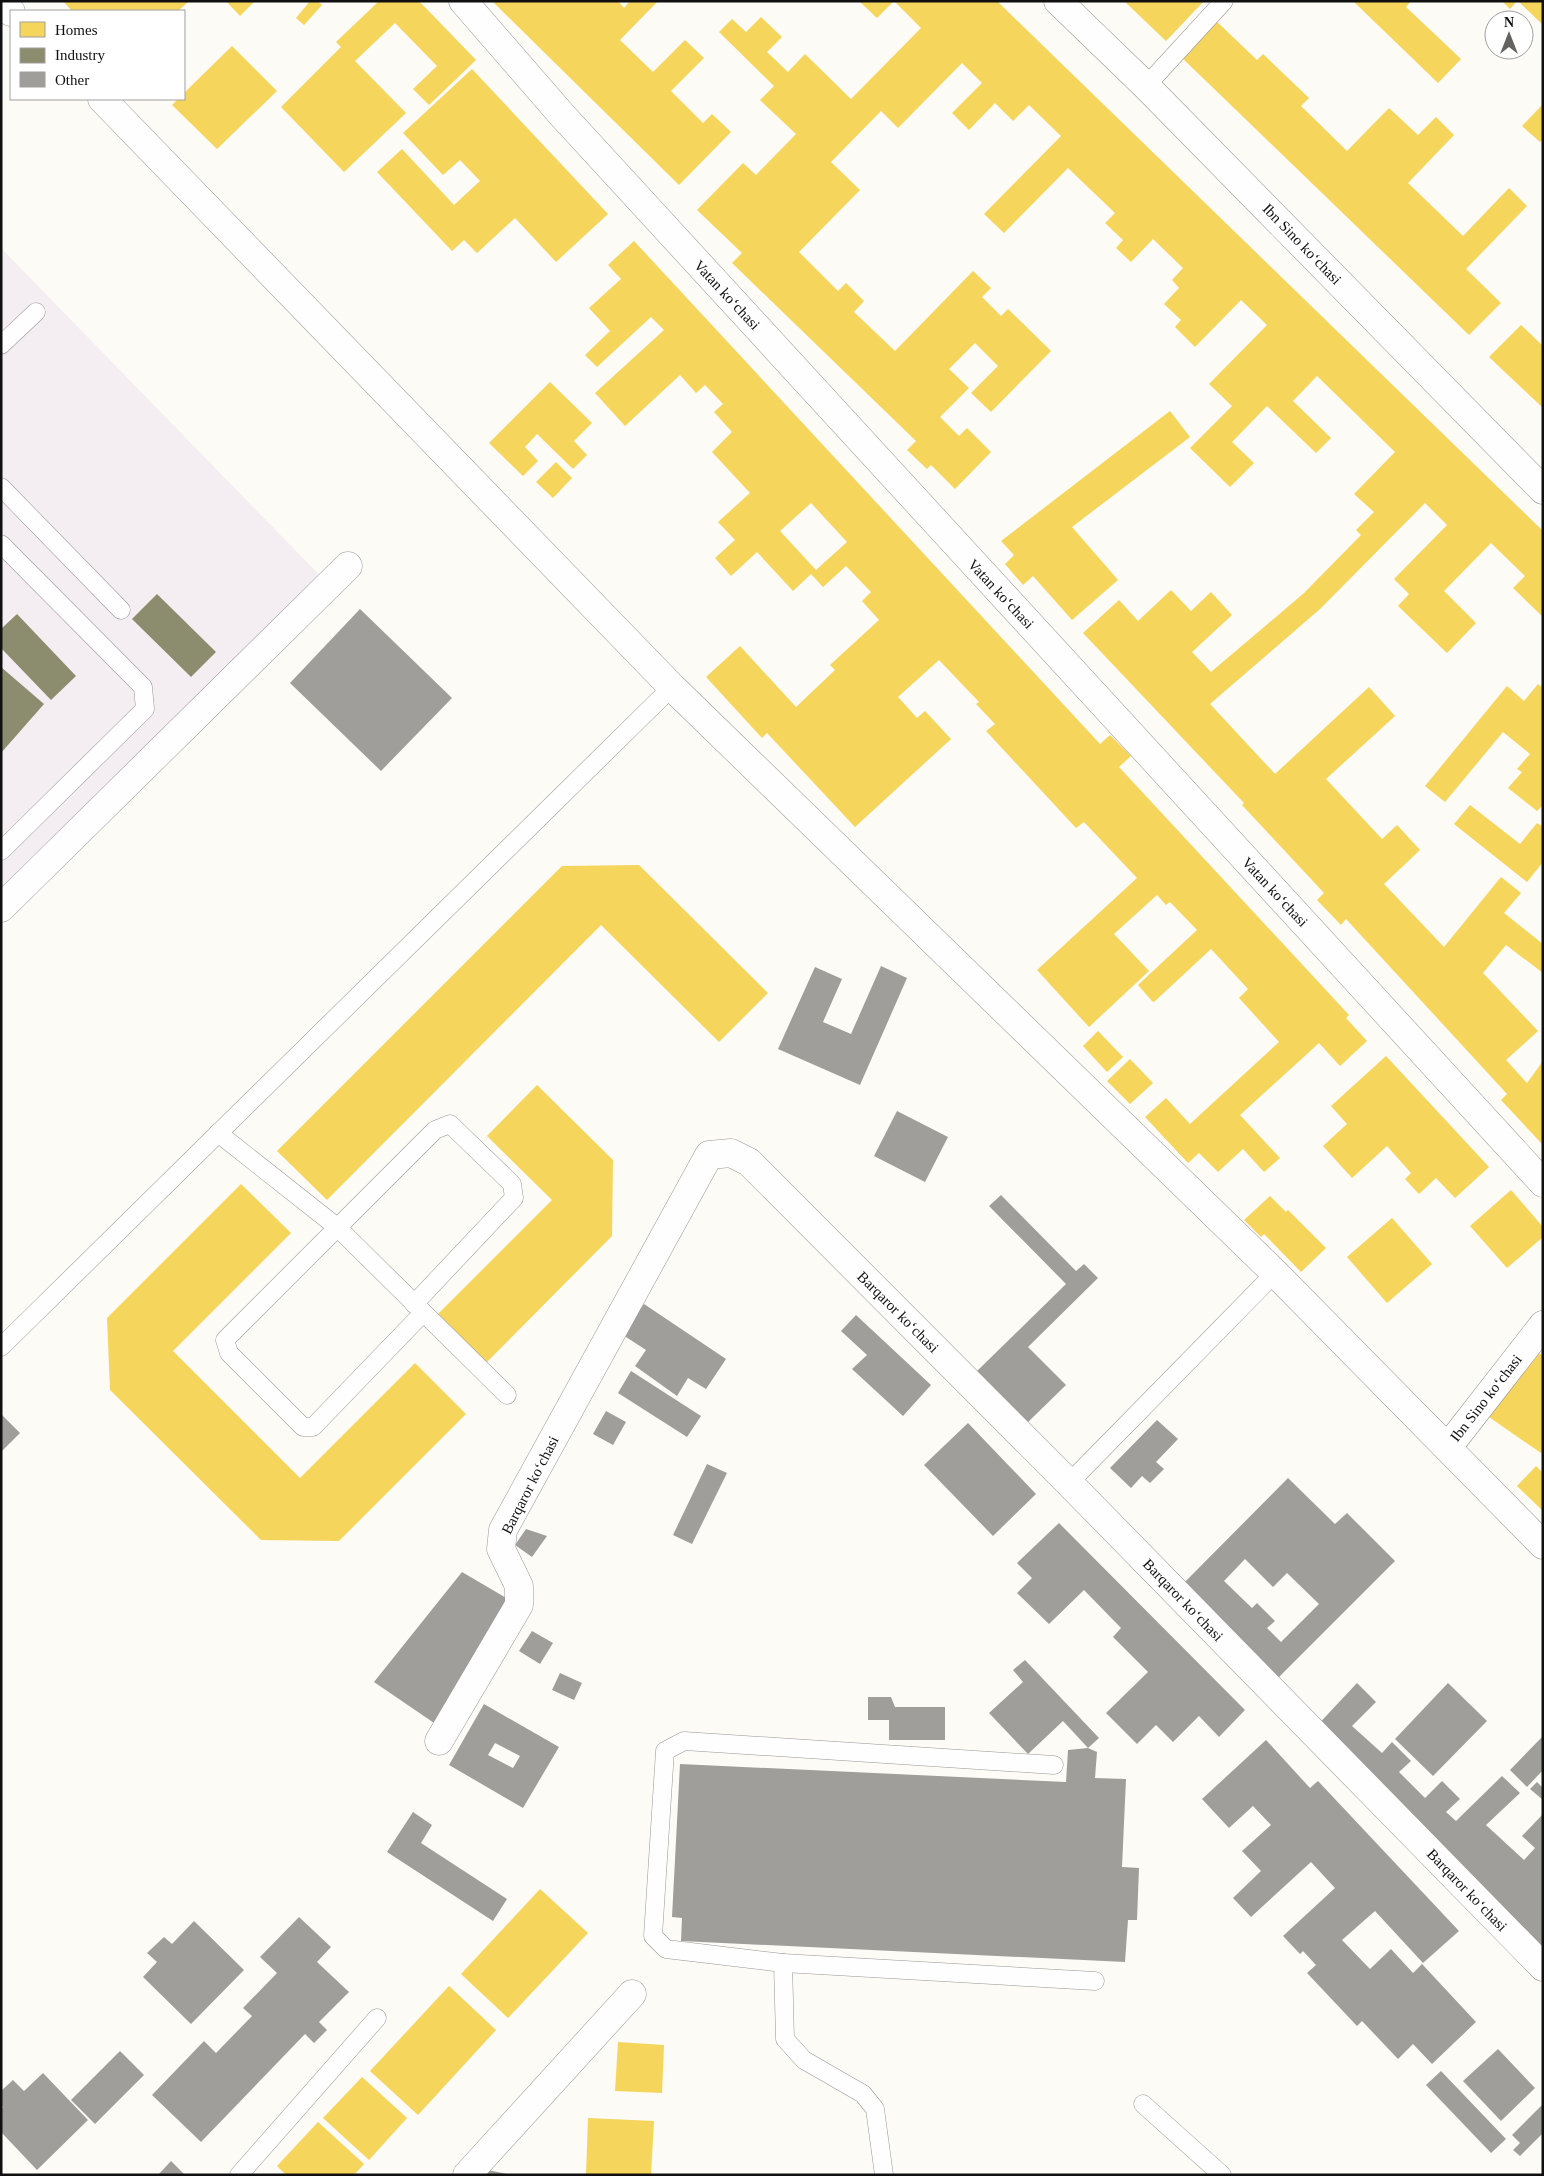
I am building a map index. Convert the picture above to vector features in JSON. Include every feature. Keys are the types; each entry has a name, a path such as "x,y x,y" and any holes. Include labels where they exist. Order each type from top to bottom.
{"street":[{"name":"Vatan koʻchasi","path":"463,1 562,115 1543,1183"},
{"name":"Ibn Sino koʻchasi","path":"1058,1 1146,86 1543,490"},
{"path":"103,100 672,687 1275,1273 1543,1545"},
{"path":"1,908 348,566"},
{"name":"Barqaror koʻchasi","path":"439,1741 519,1605 519,1586 501,1549 503,1530 709,1155 730,1153 749,1162 1069,1484 1543,1967"},
{"name":"Ibn Sino koʻchasi","path":"1448,1447 1542,1328"},
{"path":"467,2175 632,1994"}],"lane":[{"path":"1146,86 1224,1"},
{"path":"1,345 36,312"},
{"path":"1,487 121,610"},
{"path":"1,544 143,687 145,709 1,851"},
{"path":"1,1347 672,687"},
{"path":"450,1124 512,1184 514,1198 313,1427 303,1427 229,1353 225,1340 337,1227 435,1130 450,1124"},
{"path":"218,1133 337,1227 507,1395"},
{"path":"1069,1484 1275,1273"},
{"path":"1054,1765 684,1741 665,1751 653,1936 666,1949 783,1963 1096,1980"},
{"path":"783,1963 785,2038 804,2060 863,2094 875,2109 884,2175"},
{"path":"239,2175 377,2018"},
{"path":"1143,2104 1222,2175"}],"shaded area":[{"path":"1,248 334,590 1,910"}],"building: Homes":[{"path":"63,1 189,1 179,10 71,10"},
{"path":"226,1 255,1 240,16"},
{"path":"310,1 318,1 322,5 304,25 296,18"},
{"path":"379,1 419,1 476,60 429,105 413,89 437,66 395,23 355,61 406,113 344,172 281,107 341,47 336,42"},
{"path":"492,1 618,1 624,8 630,1 658,1 620,40 653,72 685,40 704,58 671,91 703,123 712,114 731,132 679,185"},
{"path":"859,1 894,1 877,18"},
{"path":"894,1 997,1 1543,531 1543,617 1513,588 1525,576 1491,543 1444,591 1476,623 1447,653 1398,606 1409,594 1394,579 1447,525 1425,503 1320,609 1210,704 1275,774 1369,687 1395,716 1326,779 1382,839 1397,825 1420,850 1384,884 1444,947 1501,877 1521,893 1504,913 1543,944 1543,973 1506,945 1483,973 1538,1031 1506,1060 1527,1083 1543,1061 1543,1145 1501,1100 1507,1094 1346,919 1341,925 1317,900 1324,893 1242,805 1244,803 1083,633 1119,600 1138,621 1171,590 1191,611 1211,592 1232,615 1192,652 1211,672 1304,593 1361,535 1356,530 1374,512 1354,494 1395,452 1317,376 1293,401 1331,438 1316,453 1267,406 1232,442 1254,463 1230,487 1190,448 1232,406 1209,384 1267,325 1241,300 1195,347 1175,327 1181,320 1164,304 1179,288 1172,280 1183,268 1153,239 1131,262 1116,248 1123,240 1105,223 1115,213 1068,168 1004,233 984,214 1061,136 1029,105 1013,121 995,103 969,130 952,113 982,83 962,63 898,128 881,111 831,162 860,190 799,252 838,291 846,283 864,301 854,312 895,351 973,271 991,288 982,297 1001,316 1008,309 1051,351 991,412 971,393 998,366 975,343 949,369 969,388 940,417 959,436 967,428 991,452 955,489 931,465 927,469 907,450 916,441 732,263 742,253 697,210 743,163 756,175 796,134 760,100 774,86 719,32 732,19 746,32 761,17 782,37 767,52 788,72 805,54 851,99 921,28"},
{"path":"1124,1 1204,1 1166,41"},
{"path":"1353,1 1411,1 1406,7 1461,59 1438,83"},
{"path":"1502,1 1517,1 1510,9"},
{"path":"1518,1 1543,1 1543,25 1534,16 1534,10 1527,10"},
{"path":"1213,18 1257,60 1263,54 1309,98 1301,106 1347,151 1389,108 1418,135 1436,117 1454,135 1408,183 1463,236 1509,188 1527,206 1466,269 1501,303 1469,335 1178,54"},
{"path":"232,46 277,91 217,149 172,105 177,100 185,100 185,92"},
{"path":"472,69 608,214 556,262 515,218 477,253 464,240 452,251 377,172 402,149 454,205 480,181 460,160 443,175 403,133"},
{"path":"1543,104 1543,139 1540,142 1522,126"},
{"path":"634,241 1100,744 1110,735 1131,756 1119,767 1349,1015 1346,1018 1367,1041 1340,1066 1319,1043 1240,1115 1280,1158 1264,1172 1243,1149 1218,1172 1199,1153 1188,1163 1145,1117 1166,1098 1190,1124 1279,1042 1239,998 1248,989 1211,949 1154,1002 1152,1001 1138,985 1197,930 1170,902 1166,905 1157,895 1114,934 1149,971 1089,1027 1037,970 1137,878 1084,822 1076,828 986,731 995,724 976,704 979,702 939,660 898,697 917,718 925,711 951,739 855,827 767,733 762,738 706,677 740,646 796,707 835,670 830,665 879,620 862,601 871,592 846,566 823,587 811,574 793,591 757,552 731,576 715,558 735,540 718,522 750,493 712,452 732,432 714,412 723,404 705,385 696,393 680,375 625,426 595,393 664,330 651,317 597,367 585,355 610,331 589,308 621,279 608,265","holes":["811,503 847,542 816,570 780,531"]},
{"path":"1521,325 1543,346 1543,408 1489,357"},
{"path":"550,382 592,423 574,441 587,455 573,469 537,434 525,447 538,461 523,476 489,443"},
{"path":"1170,411 1190,437 1072,527 1118,580 1072,620 1033,576 1023,585 1005,564 1014,555 1001,541"},
{"path":"556,462 572,478 553,498 536,482"},
{"path":"1538,684 1543,688 1543,805 1537,811 1508,788 1522,772 1517,769 1530,754 1503,732 1445,802 1425,786 1507,686 1524,701"},
{"path":"1470,805 1520,844 1537,823 1543,827 1543,862 1527,882 1454,824"},
{"path":"639,865 768,993 719,1042 601,925 327,1200 277,1151 562,866"},
{"path":"1098,1031 1123,1057 1107,1072 1083,1046"},
{"path":"1386,1056 1489,1167 1455,1198 1436,1178 1419,1194 1405,1179 1411,1173 1387,1146 1352,1178 1323,1146 1347,1124 1331,1106"},
{"path":"1130,1059 1153,1083 1130,1104 1107,1081"},
{"path":"537,1085 613,1160 612,1236 485,1364 436,1316 552,1200 487,1136"},
{"path":"241,1184 291,1233 173,1351 300,1478 415,1363 466,1414 339,1541 261,1540 110,1390 107,1318"},
{"path":"1511,1190 1543,1227 1543,1237 1507,1268 1470,1226"},
{"path":"1270,1196 1286,1212 1288,1210 1326,1248 1301,1272 1264,1234 1261,1237 1244,1220"},
{"path":"1392,1218 1432,1264 1387,1303 1347,1257"},
{"path":"1533,1349 1543,1356 1543,1451 1541,1453 1486,1415"},
{"path":"1536,1466 1543,1473 1543,1511 1517,1486"},
{"path":"540,1889 588,1933 508,2018 461,1974"},
{"path":"449,1986 496,2030 418,2115 370,2071"},
{"path":"618,2042 664,2045 662,2093 615,2091"},
{"path":"362,2077 407,2118 369,2160 323,2118"},
{"path":"588,2118 654,2121 651,2175 586,2175"},
{"path":"318,2122 364,2164 354,2175 286,2175 277,2166"}],"building: Industry":[{"path":"157,594 216,652 191,677 132,619"},
{"path":"17,614 76,676 51,700 1,648 1,629"},
{"path":"1,667 44,704 1,753"}],"building: Other":[{"path":"360,609 452,698 381,771 290,683"},
{"path":"881,966 907,978 860,1085 778,1049 815,967 842,979 823,1022 851,1034"},
{"path":"897,1111 948,1137 925,1182 874,1156"},
{"path":"1001,1195 1076,1271 1084,1264 1098,1278 1028,1347 1066,1385 1025,1425 974,1374 1066,1284 989,1206"},
{"path":"644,1304 726,1359 706,1389 688,1378 677,1396 635,1366 646,1350 623,1335"},
{"path":"856,1315 931,1385 903,1416 852,1369 867,1355 841,1331"},
{"path":"631,1371 701,1416 687,1437 618,1393"},
{"path":"606,1411 626,1422 613,1445 593,1434"},
{"path":"1,1414 20,1433 1,1452"},
{"path":"1157,1420 1178,1439 1156,1462 1164,1469 1150,1483 1142,1476 1131,1488 1110,1468"},
{"path":"968,1423 1036,1494 993,1536 924,1465"},
{"path":"707,1464 727,1473 692,1544 673,1535"},
{"path":"1288,1478 1335,1524 1347,1513 1395,1561 1272,1684 1177,1590","holes":["1245,1559 1273,1587 1287,1573 1319,1604 1281,1642 1267,1628 1275,1621 1257,1603 1252,1608 1224,1581"]},
{"path":"1059,1523 1245,1710 1219,1737 1199,1716 1173,1742 1156,1725 1137,1744 1106,1713 1148,1672 1113,1637 1121,1628 1084,1590 1049,1624 1017,1593 1032,1578 1017,1563"},
{"path":"526,1529 547,1536 532,1557 515,1545"},
{"path":"462,1572 508,1599 437,1725 374,1682"},
{"path":"532,1631 553,1643 540,1664 519,1651"},
{"path":"1025,1660 1099,1738 1088,1748 1063,1721 1028,1754 989,1713 1023,1682 1013,1670"},
{"path":"560,1673 582,1683 574,1700 552,1690"},
{"path":"1357,1683 1376,1702 1352,1726 1382,1753 1392,1742 1411,1761 1399,1772 1425,1798 1442,1781 1460,1799 1446,1812 1456,1821 1502,1776 1520,1793 1486,1825 1524,1860 1535,1848 1522,1836 1543,1814 1543,1958 1312,1731"},
{"path":"1448,1683 1487,1721 1433,1776 1395,1739"},
{"path":"868,1697 891,1697 895,1707 945,1707 945,1740 889,1740 889,1720 868,1720"},
{"path":"484,1704 559,1747 523,1808 449,1765","holes":["495,1743 520,1756 513,1768 488,1755"]},
{"path":"1543,1736 1543,1770 1527,1787 1510,1770"},
{"path":"1266,1740 1310,1788 1318,1781 1459,1931 1423,1963 1375,1911 1342,1940 1370,1969 1391,1949 1413,1973 1422,1964 1476,2022 1432,2064 1413,2044 1398,2059 1362,2021 1357,2026 1307,1973 1316,1965 1303,1951 1300,1954 1283,1936 1335,1888 1311,1862 1251,1917 1233,1898 1261,1871 1242,1851 1271,1825 1253,1806 1229,1828 1202,1799"},
{"path":"1088,1748 1097,1752 1095,1778 1126,1779 1122,1867 1139,1868 1137,1920 1128,1920 1125,1962 681,1941 682,1918 672,1917 680,1764 1066,1782 1068,1750"},
{"path":"1537,1782 1543,1788 1543,1800 1530,1789"},
{"path":"413,1812 432,1825 421,1843 507,1899 493,1921 387,1852"},
{"path":"299,1917 331,1947 317,1962 349,1992 319,2022 327,2030 314,2043 305,2034 201,2142 152,2095 204,2041 216,2053 252,2016 243,2008 277,1973 260,1957"},
{"path":"194,1921 244,1970 191,2024 143,1977 157,1962 147,1953 164,1937 172,1944"},
{"path":"1498,2049 1535,2088 1501,2121 1463,2081"},
{"path":"120,2051 144,2075 95,2124 71,2100"},
{"path":"1441,2071 1506,2139 1491,2153 1426,2085"},
{"path":"43,2073 88,2120 37,2170 1,2132 1,2109 3,2107 1,2105 1,2091 13,2080 24,2091"},
{"path":"1543,2104 1543,2133 1520,2156 1513,2150 1520,2143 1512,2135"},
{"path":"171,2161 185,2175 158,2175"},
{"path":"488,2170 507,2174 507,2175 487,2175"}]}
